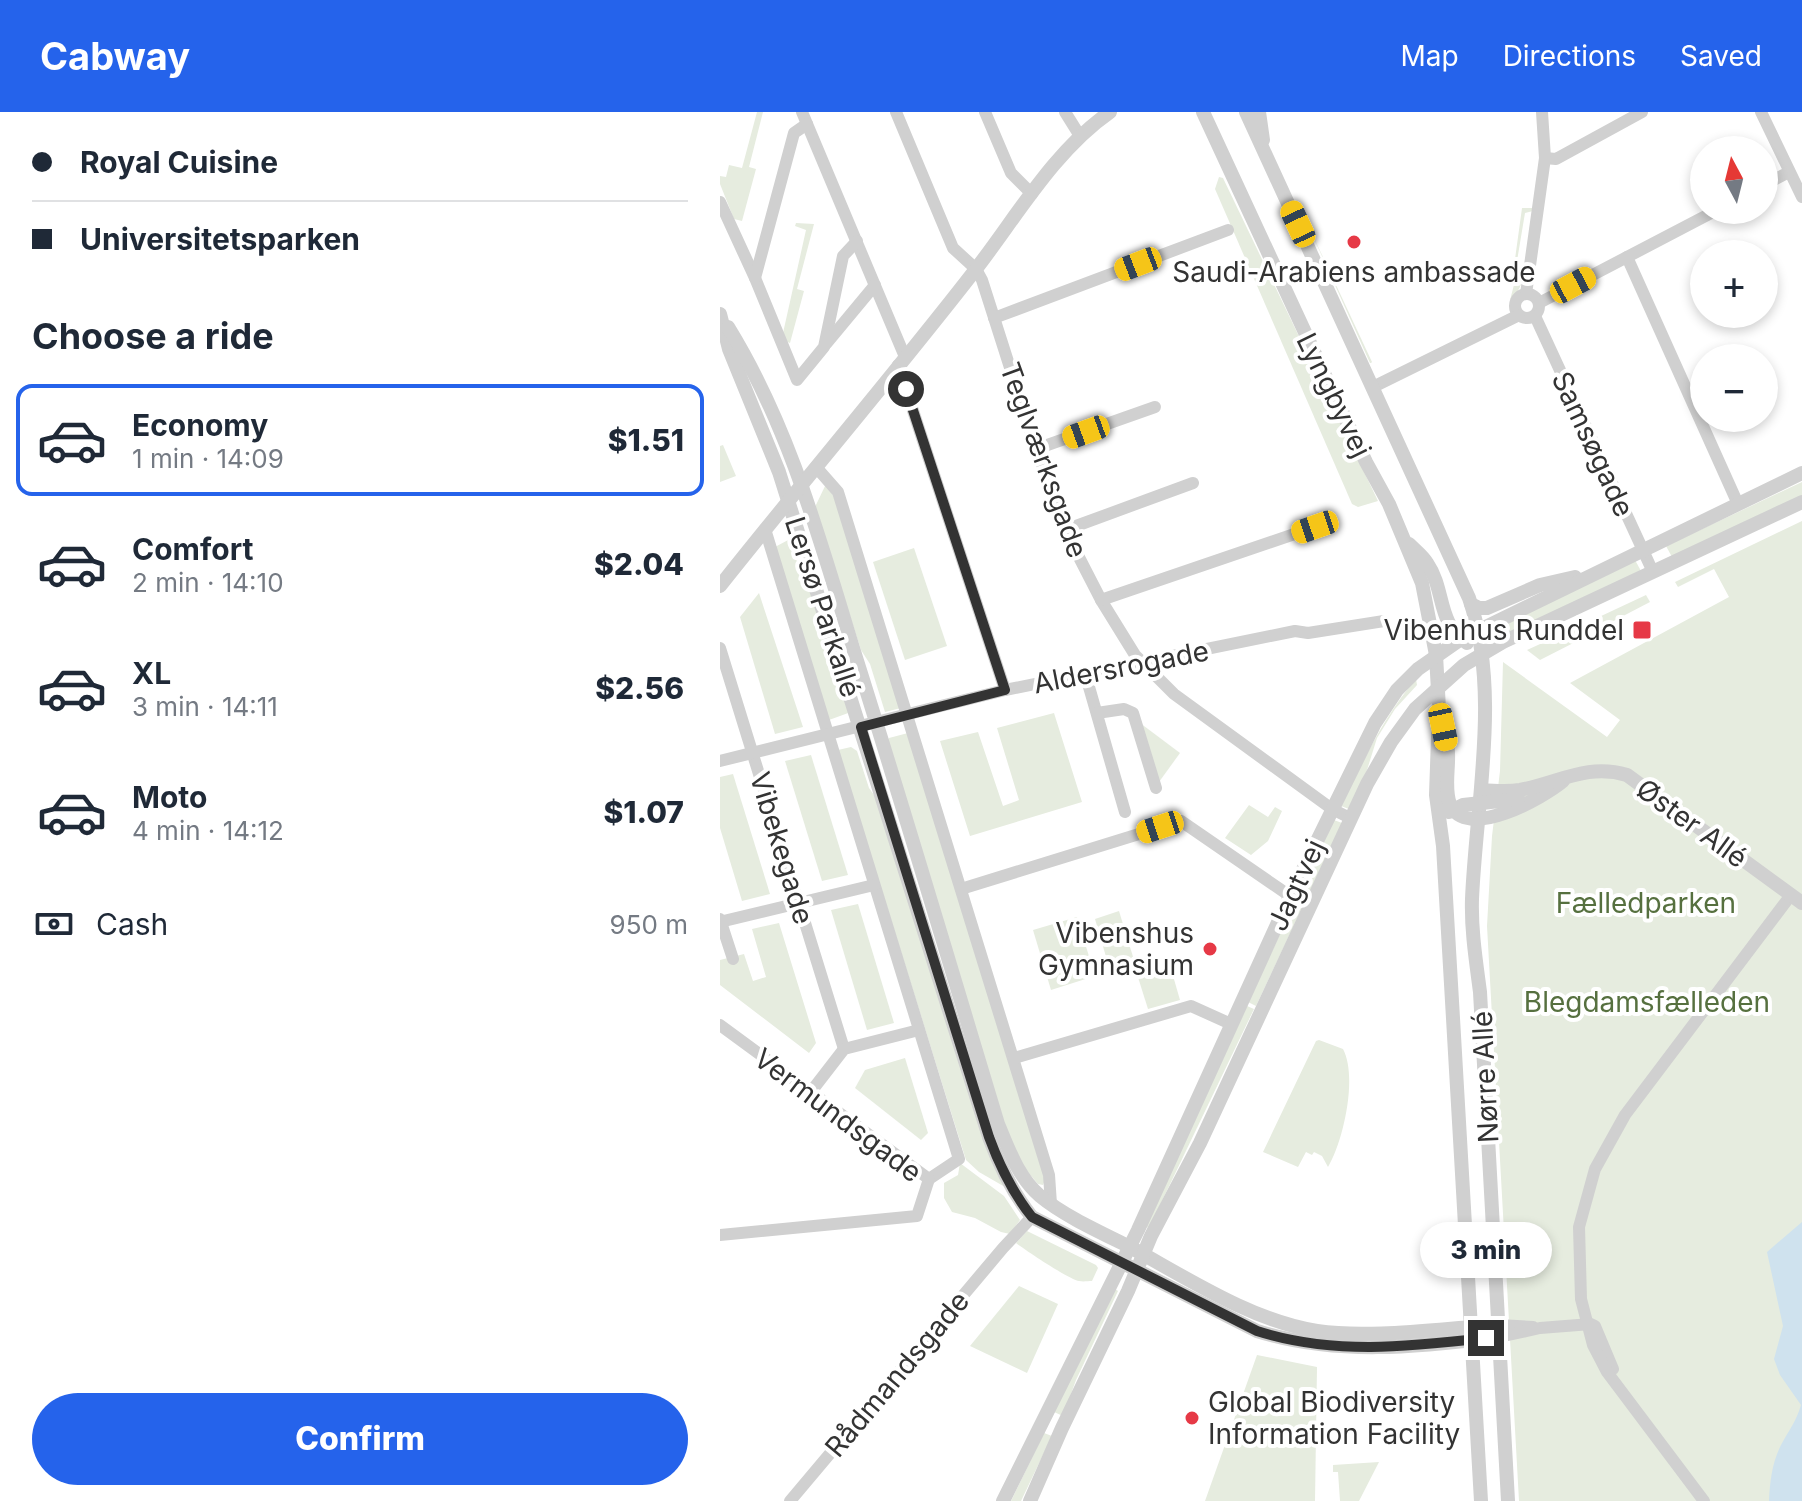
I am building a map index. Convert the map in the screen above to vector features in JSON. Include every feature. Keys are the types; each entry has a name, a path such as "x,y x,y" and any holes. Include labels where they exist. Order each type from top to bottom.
{"street":[{"path":"896,112 953,248 976,269"},
{"path":"985,112 1011,173 1032,194"},
{"path":"1065,112 1080,136"},
{"path":"720,586 976,269 1032,194 1080,136 1110,112"},
{"name":"Lyngbyvej","path":"1203,112 1328,382 1406,541 1422,583 1436,655 1438,686"},
{"name":"Lyngbyvej","path":"1246,112 1379,384 1471,604 1482,654"},
{"path":"1259,112 1263,148"},
{"path":"1542,112 1545,158 1526,294 1516,301 1519,315 1527,319 1537,309 1690,224"},
{"path":"1545,158 1556,159 1642,112"},
{"path":"1761,112 1802,197"},
{"path":"804,118 875,285 902,361 1005,690"},
{"path":"755,278 794,133 804,118"},
{"path":"1778,178 1789,172"},
{"path":"720,202 797,380 875,285"},
{"path":"994,318 1228,230"},
{"path":"824,347 843,256 857,241"},
{"path":"1627,257 1738,504"},
{"name":"Teglværksgade","path":"976,269 1065,530 1101,600 1143,663 1174,694 1332,809 1350,818"},
{"path":"1526,294 1536,297 1537,309"},
{"name":"Samsøgade","path":"1537,309 1653,572"},
{"name":"Lersø Parkallé","path":"720,314 740,346 793,456 998,1124 1013,1160 1027,1182 1051,1204 1136,1251 1261,1315 1295,1327 1348,1333 1471,1333"},
{"name":"Lersø Parkallé","path":"720,314 729,349 789,500 989,1137 1001,1171 1032,1217 1257,1331 1286,1340 1353,1348 1471,1333"},
{"path":"1379,384 1519,315"},
{"path":"1036,449 1155,407"},
{"name":"Lersø Parkallé","path":"816,467 838,492 1014,1058 1049,1175 1051,1204"},
{"name":"Jagtvej","path":"1030,1501 1137,1270 1136,1251 1231,1024 1332,809 1375,723 1397,690 1436,655 1461,639 1802,473"},
{"path":"1065,530 1193,483"},
{"name":"Jagtvej","path":"1003,1501 1121,1262 1136,1251 1200,1143 1350,818 1391,742 1415,709 1438,686 1482,654 1802,502"},
{"path":"1101,600 1315,527"},
{"name":"Lersø Parkallé","path":"765,529 959,1159 929,1179"},
{"path":"1406,541 1429,565 1447,622 1461,639 1482,654"},
{"path":"1471,604 1487,608 1540,585 1595,573"},
{"name":"Aldersrogade","path":"720,761 1085,673 1295,631 1308,633 1384,621"},
{"name":"Vibekegade","path":"720,648 844,1049"},
{"name":"Nørre Allé","path":"1482,654 1484,735 1473,918 1480,992 1508,1501"},
{"path":"1085,673 1125,812"},
{"name":"Nørre Allé","path":"1438,686 1436,779 1481,1501"},
{"path":"1097,713 1124,709 1133,713 1156,788"},
{"path":"1439,709 1447,745 1449,798 1453,809 1463,815 1480,803 1498,815 1528,805 1544,797 1572,774"},
{"name":"Øster Allé","path":"1480,803 1572,774 1601,770 1627,775 1797,899"},
{"path":"1440,820 1453,809"},
{"path":"961,889 1181,821 1290,896"},
{"path":"733,959 720,921 874,885"},
{"path":"1704,1501 1607,1372 1593,1345 1581,1299 1578,1246 1583,1208 1595,1169 1625,1115 1797,899"},
{"path":"1014,1058 1191,1006 1231,1024"},
{"name":"Vermundsgade","path":"720,1025 929,1179 917,1216 720,1235"},
{"path":"810,1093 844,1049 919,1030"},
{"name":"Rådmandsgade","path":"790,1501 1032,1217"},
{"path":"1471,1333 1499,1331 1516,1324 1540,1328 1586,1323"}],"green space":[{"path":"757,112 763,112 749,167 756,169 742,221 734,219 720,184 720,176 726,177 729,165 742,168"},
{"path":"1219,177 1223,178 1378,501 1358,507 1352,504 1215,189"},
{"path":"1522,208 1532,208 1533,211 1525,213 1515,273 1523,273 1523,277 1518,291 1510,300 1515,281 1512,281"},
{"path":"796,223 814,224 797,289 804,291 790,343 785,341 783,333 806,230 795,226"},
{"path":"1308,225 1372,362 1371,363 1370,363"},
{"path":"723,445 736,476 720,482 720,446"},
{"path":"1802,482 1802,496 1672,557 1666,546"},
{"path":"826,484 834,497 901,708 885,712 870,664 861,650 815,507"},
{"name":"Fælledparken","path":"1802,521 1802,1501 1519,1501 1487,926 1492,836 1500,771 1503,662 1607,737 1620,720 1570,683 1729,597 1714,569 1678,587 1675,582"},
{"path":"790,539 801,575 811,587 851,712 829,720 775,547"},
{"path":"914,548 947,646 905,660 873,562"},
{"path":"1635,560 1641,571 1504,635 1501,625"},
{"path":"759,593 803,727 775,734 740,617"},
{"path":"1646,595 1650,602 1604,626 1599,617"},
{"path":"1586,623 1591,634 1540,660 1527,650"},
{"path":"1416,679 1417,685 1395,709 1377,738 1367,770 1349,809 1341,806 1384,724"},
{"path":"1054,713 1082,802 970,836 940,741 978,732 1003,806 1019,800 997,728"},
{"path":"1140,723 1180,753 1159,782"},
{"path":"908,733 1045,1180 1043,1185 1038,1184 1021,1164 1009,1138 887,741"},
{"path":"851,747 857,751 869,788 879,802 1005,1187 979,1172 966,1160 838,750"},
{"path":"811,755 848,875 822,881 785,761"},
{"path":"733,774 770,894 742,901 720,828 720,777"},
{"path":"1249,805 1268,817 1275,807 1282,811 1268,841 1251,855 1225,838"},
{"path":"1334,820 1342,823 1256,1006 1248,1002"},
{"path":"858,904 894,1023 867,1030 831,910"},
{"path":"1119,911 1134,960 1109,967 1095,919"},
{"path":"1077,917 1095,976 1051,990 1033,930"},
{"path":"779,923 816,1043 809,1053 720,985 720,960 744,954 753,981 766,977 752,929"},
{"path":"1169,962 1180,1000 1148,1009 1136,971"},
{"path":"1247,1006 1254,1009 1149,1228 1146,1227"},
{"path":"1319,1040 1343,1049 1349,1076 1347,1109 1339,1142 1328,1167 1322,1156 1306,1152 1298,1167 1263,1152"},
{"path":"905,1058 928,1133 921,1140 855,1088 865,1070"},
{"path":"960,1163 1004,1196 1020,1220 1010,1234 975,1218 952,1212 944,1198 944,1183 958,1175"},
{"path":"1027,1231 1096,1265 1098,1268 1092,1281 1074,1279 1016,1243"},
{"path":"1019,1286 1058,1304 1027,1373 970,1346"},
{"path":"1115,1289 1118,1291 1076,1380 1063,1416 1054,1412"},
{"path":"1257,1355 1317,1367 1315,1501 1205,1501"},
{"path":"1044,1433 1052,1436 1021,1501 1011,1501"},
{"path":"1379,1462 1359,1501 1340,1501 1338,1472 1333,1472 1333,1465"}],"water":[{"path":"1802,1222 1802,1501 1769,1501 1775,1459 1801,1405 1780,1375 1774,1359 1783,1326 1767,1252"}],"place":[{"name":"Saudi-Arabiens ambassade","path":"1354,242"},
{"name":"Vibenhus Runddel","path":"1642,630"},
{"name":"Vibenshus Gymnasium","path":"1210,949"},
{"name":"Global Biodiversity Information Facility","path":"1192,1418"}],"route":[{"path":"906,389 1005,690 861,727 989,1137 1001,1171 1015,1195 1032,1217 1257,1331 1286,1340 1353,1348 1486,1338"}],"park label":[{"name":"Blegdamsfælleden","path":"1647,1002"}]}
